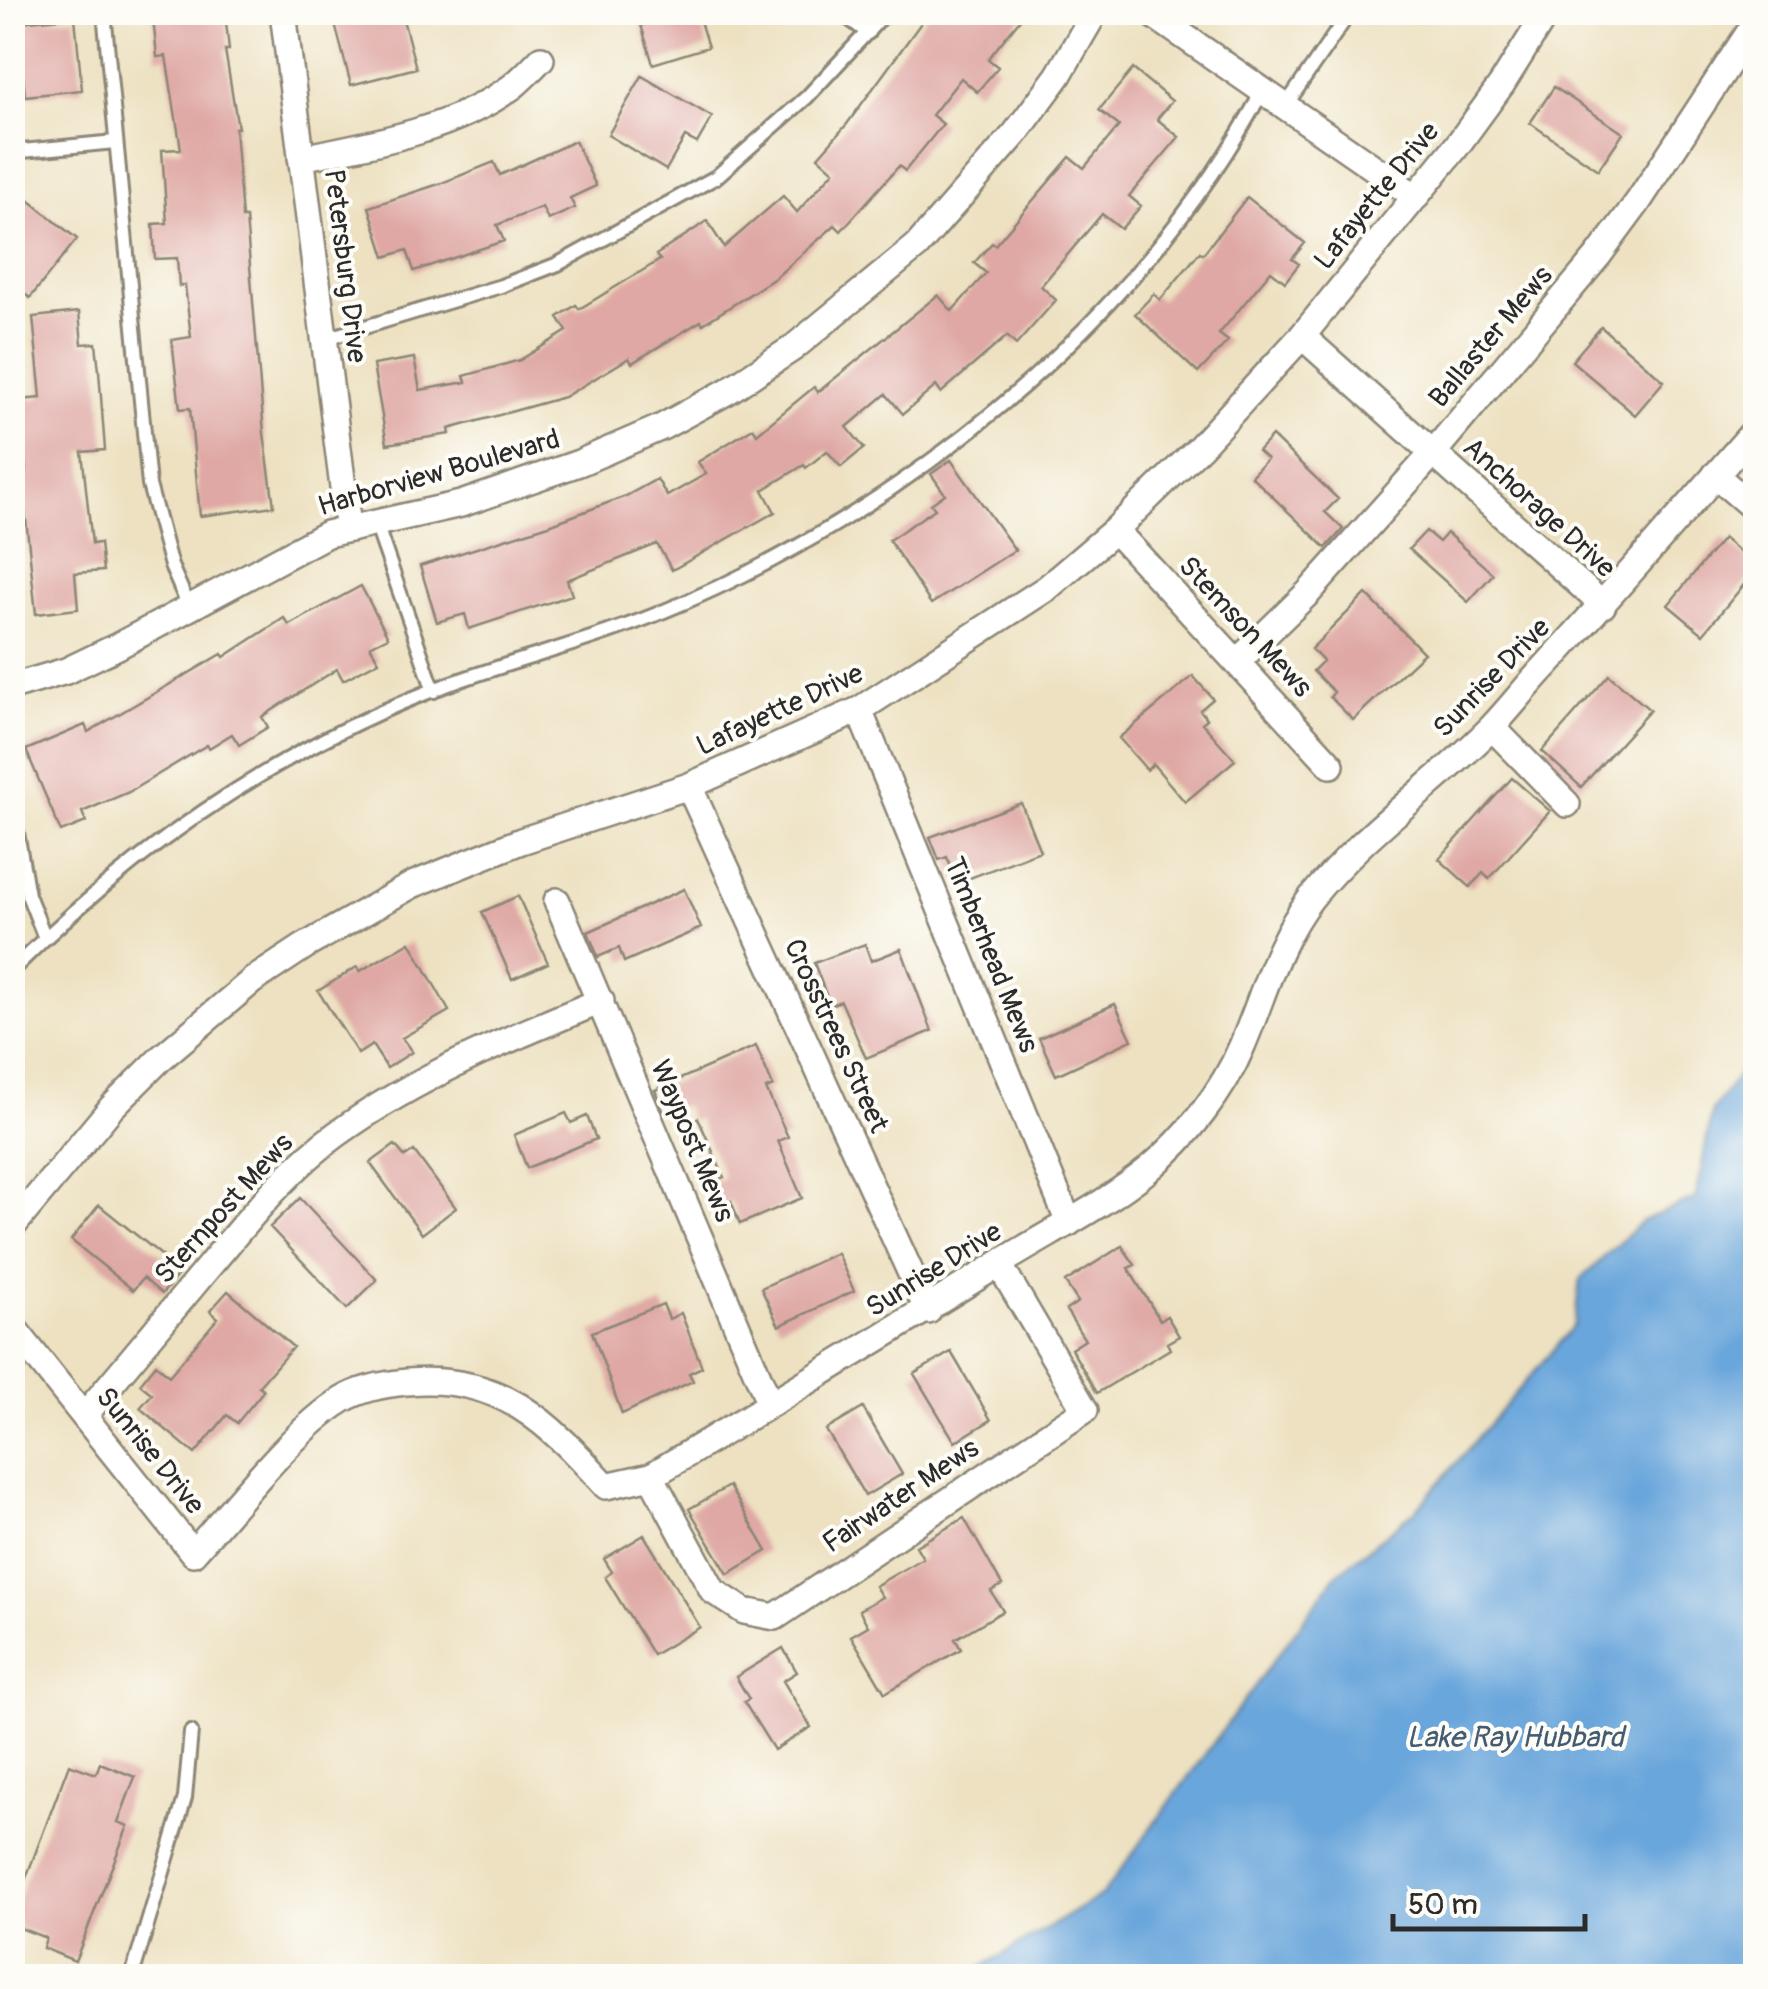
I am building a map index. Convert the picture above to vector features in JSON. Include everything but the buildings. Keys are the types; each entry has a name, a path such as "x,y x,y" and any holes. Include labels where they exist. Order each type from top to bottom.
{"street":[{"name":"Petersburg Drive","path":"284,12 348,527"},
{"name":"Harborview Boulevard","path":"12,687 66,670 326,534 461,504 580,463 662,427 728,391 793,348 917,246 967,192 1058,76 1095,12"},
{"path":"1149,12 1416,197"},
{"name":"Lafayette Drive","path":"12,1226 148,1070 201,1022 278,964 412,884 520,841 689,786 859,710 1046,588 1115,530 1201,446 1302,336 1502,84 1547,12"},
{"name":"Ballaster Mews","path":"1237,662 1309,592 1433,453 1598,256 1649,186 1756,22"},
{"path":"301,158 361,146 444,120 513,86 541,59"},
{"name":"Anchorage Drive","path":"1302,336 1603,605"},
{"name":"Sunrise Drive","path":"12,1326 194,1553 304,1431 342,1400 380,1384 464,1382 541,1419 606,1486 651,1476 928,1311 1150,1168 1187,1131 1218,1091 1241,1049 1275,956 1313,896 1384,824 1492,727 1756,429"},
{"path":"1715,475 1756,510"},
{"name":"Stemson Mews","path":"1115,530 1331,765"},
{"name":"Timberhead Mews","path":"859,710 1069,1223"},
{"path":"1492,727 1567,804"},
{"name":"Crosstrees Street","path":"689,786 928,1311"},
{"name":"Waypost Mews","path":"557,901 770,1404"},
{"name":"Sternpost Mews","path":"84,1416 238,1231 290,1175 336,1134 498,1043 600,1001"},
{"name":"Fairwater Mews","path":"651,1476 713,1591 744,1611 775,1617 1085,1410 999,1264"}],"lane":[{"path":"104,12 149,485 171,566 190,608"},
{"path":"840,12 868,33"},
{"path":"324,338 501,286 558,264 716,177 807,97 886,12"},
{"path":"1286,106 1350,12"},
{"path":"12,970 92,894 197,815 320,742 434,690 656,615 698,596 817,534 932,457 1011,397 1110,302 1226,158 1263,90"},
{"path":"12,152 114,142"},
{"path":"375,521 434,690"},
{"path":"12,804 28,896 45,938"},
{"path":"132,1976 185,1798 191,1732"}],"water":[{"name":"Lake Ray Hubbard","path":"1755,1052 1755,1976 955,1976 980,1968 1102,1895 1337,1574 1416,1510 1574,1325 1580,1280 1642,1221 1696,1198 1712,1111"}]}
